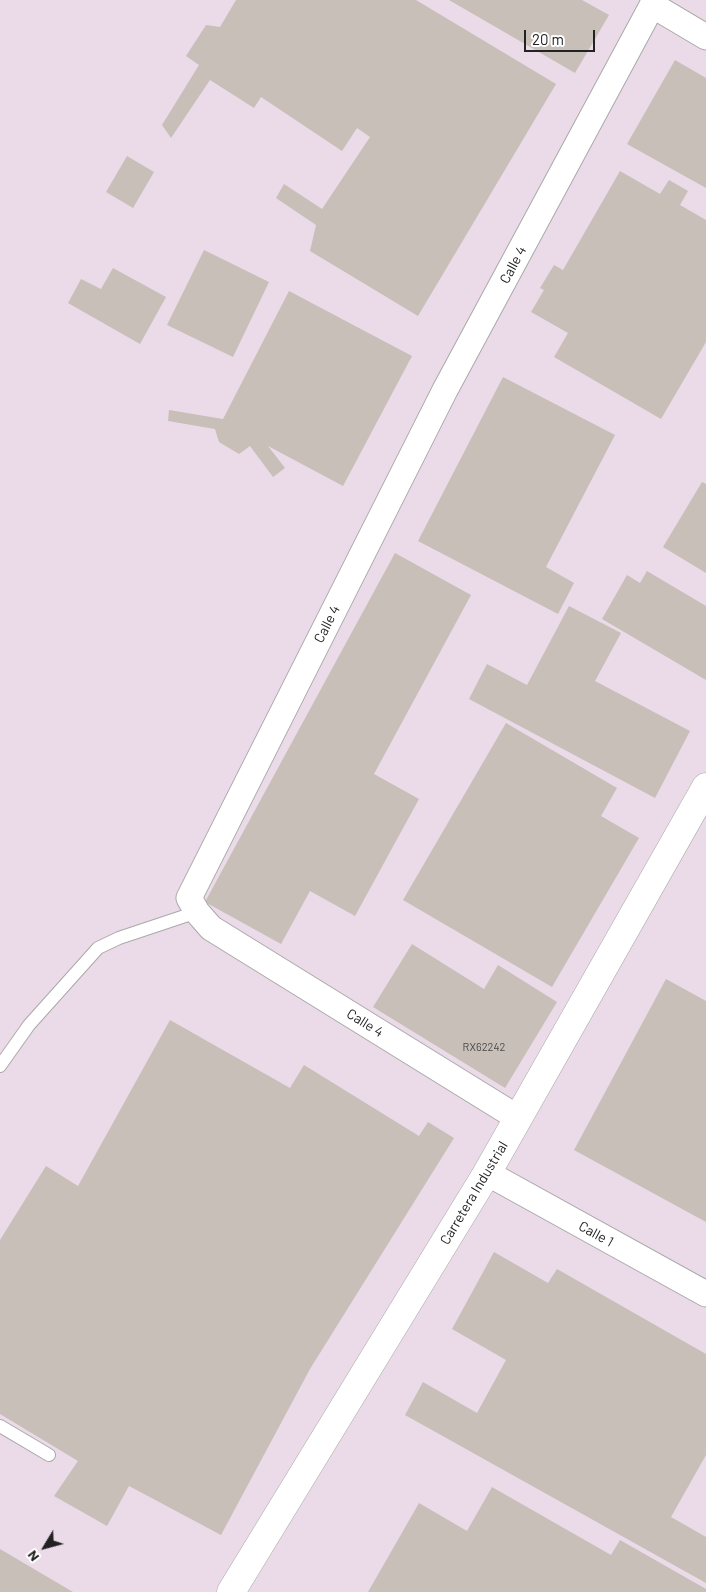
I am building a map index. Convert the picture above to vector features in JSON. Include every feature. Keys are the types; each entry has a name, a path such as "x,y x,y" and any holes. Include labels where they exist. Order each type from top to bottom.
{"street":[{"path":"653,3 706,37"},
{"name":"Calle 4","path":"518,1118 211,928 197,912 189,898 445,390 653,3"},
{"name":"Carretera Industrial","path":"231,1592 486,1173 706,787"},
{"name":"Calle 1","path":"486,1173 706,1294"}],"lane":[{"path":"0,1066 30,1025 98,948 119,938 197,912"},
{"path":"0,1426 49,1455"}],"shaded area":[{"path":"0,0 706,0 706,1592 0,1592"}],"building":[{"path":"236,0 416,0 556,84 418,316 310,251 316,225 276,198 284,184 322,209 370,137 357,128 342,151 261,97 254,108 210,80 171,138 162,125 199,65 186,56 206,25 220,27"},
{"path":"449,0 582,0 609,15 575,73"},
{"path":"675,60 706,78 706,188 627,144"},
{"path":"127,156 154,172 133,208 106,192"},
{"path":"620,171 660,194 669,180 688,191 680,205 706,220 706,342 661,419 554,357 568,333 531,312 544,290 540,288 554,265 563,270"},
{"path":"204,250 269,282 233,357 167,325"},
{"path":"113,268 166,297 140,344 68,303 81,279 101,289"},
{"path":"289,291 412,356 343,486 268,446 285,468 273,477 250,446 239,454 219,442 215,429 168,421 169,410 223,419"},
{"path":"503,377 615,435 546,567 574,583 558,614 418,541"},
{"path":"702,482 706,484 706,573 663,547"},
{"path":"395,553 471,595 374,774 419,799 355,916 310,891 281,944 205,902"},
{"path":"647,571 706,606 706,680 602,619 627,575 640,583"},
{"path":"569,606 621,633 595,681 690,731 655,798 469,699 487,664 527,685"},
{"path":"506,723 617,788 601,816 639,838 552,987 403,900"},
{"path":"412,944 484,989 498,965 557,1002 505,1088 373,1007"},
{"path":"666,979 706,1001 706,1222 574,1150"},
{"path":"170,1020 290,1088 304,1065 419,1136 428,1122 454,1138 310,1369 221,1535 129,1486 107,1526 54,1496 78,1461 0,1414 0,1240 46,1166 78,1186"},
{"path":"494,1252 548,1283 557,1269 706,1354 706,1455 671,1517 706,1537 706,1583 405,1415 423,1382 477,1413 506,1360 452,1329"},
{"path":"492,1487 611,1555 620,1540 706,1589 706,1592 368,1592 419,1503 467,1531"},
{"path":"0,1549 73,1592 0,1592"}]}
